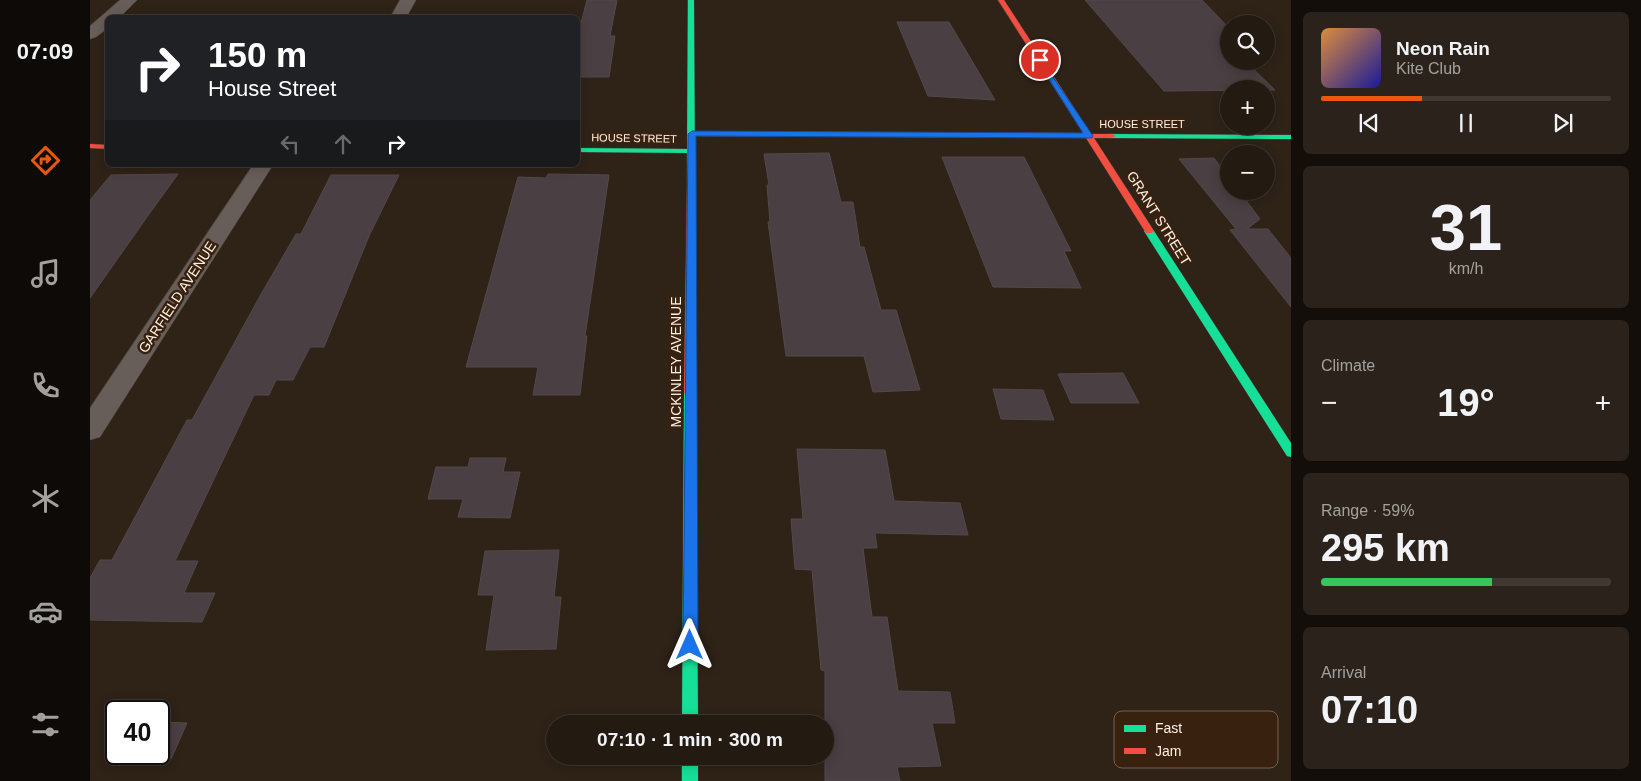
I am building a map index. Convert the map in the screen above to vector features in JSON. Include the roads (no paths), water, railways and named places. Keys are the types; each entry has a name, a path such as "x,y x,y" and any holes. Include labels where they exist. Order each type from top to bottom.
{"street":[{"path":"112,15 129,0"},
{"path":"400,15 408,0"},
{"name":"MCKINLEY AVENUE","path":"690,715 691,0"},
{"name":"GRANT STREET","path":"1001,0 1291,453"},
{"path":"90,34 105,21"},
{"name":"HOUSE STREET","path":"692,134 1291,137"},
{"path":"90,146 105,146"},
{"name":"HOUSE STREET","path":"580,150 691,151"},
{"name":"GARFIELD AVENUE","path":"90,430 262,167"},
{"path":"690,765 690,781"}]}
